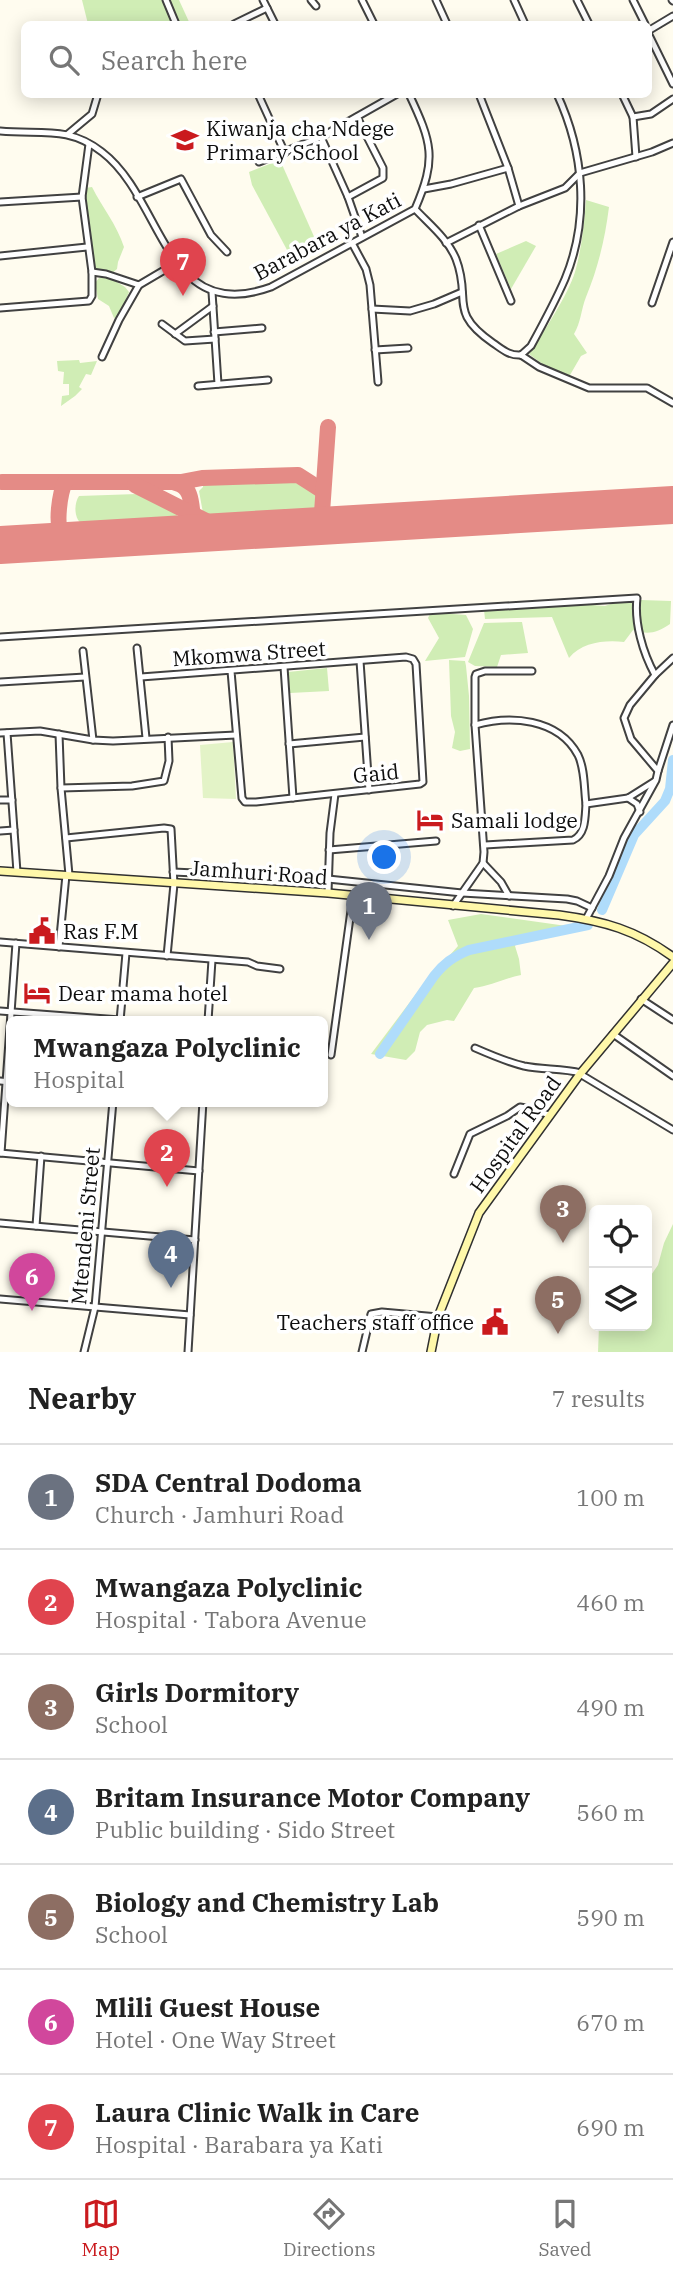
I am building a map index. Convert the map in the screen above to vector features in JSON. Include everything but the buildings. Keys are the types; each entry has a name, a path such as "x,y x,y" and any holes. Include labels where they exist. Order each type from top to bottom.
{"main road":[{"name":"Jamhuri Road","path":"0,871 353,896 586,919 634,932 673,957"},
{"name":"Hospital Road","path":"431,1352 438,1317 479,1213 548,1115 612,1033 673,962"}],"street":[{"path":"166,0 175,21"},
{"path":"263,0 274,21"},
{"path":"311,0 316,6"},
{"path":"362,0 372,21"},
{"path":"436,0 446,21"},
{"path":"514,0 524,21"},
{"path":"577,0 588,21"},
{"path":"633,0 644,21"},
{"path":"240,21 267,8"},
{"path":"652,30 673,16"},
{"path":"652,38 673,84"},
{"path":"68,134 92,114 97,98"},
{"path":"260,98 285,153"},
{"path":"259,162 321,137 390,98"},
{"name":"Barabara ya Kati","path":"212,292 231,296 271,287 415,208 424,189 431,163 430,148 422,122 411,98"},
{"path":"481,98 508,168 519,206"},
{"path":"521,355 531,346 566,276 575,247 579,220 580,173 569,121 559,98"},
{"path":"624,98 634,117 636,157"},
{"path":"634,117 651,114 673,99"},
{"path":"348,197 381,181 384,174 358,117"},
{"path":"0,131 51,131 68,134 103,152 122,172 177,262 191,278 212,292 218,384"},
{"path":"321,137 348,197 362,237"},
{"path":"446,243 519,206 565,188 580,173 636,157 673,142"},
{"path":"0,308 89,301 92,296 92,272 82,197 89,144"},
{"path":"424,189 508,168"},
{"path":"137,197 181,179 211,235 227,252"},
{"path":"0,202 82,197"},
{"path":"415,208 456,258 463,310 469,323 509,354 521,355 538,367 589,388 648,388 673,403"},
{"path":"479,225 511,301"},
{"path":"652,303 673,242"},
{"path":"352,243 366,269 370,285 378,382"},
{"path":"0,256 88,247"},
{"path":"102,357 139,285 177,262"},
{"path":"92,272 139,285"},
{"path":"372,309 410,311 462,292"},
{"path":"175,334 213,306"},
{"path":"162,324 185,341 262,328"},
{"path":"375,350 408,348"},
{"path":"198,386 268,380"},
{"path":"0,637 637,598 635,609 640,635 648,663 655,675"},
{"path":"137,648 146,738"},
{"path":"83,651 93,740"},
{"name":"Mkomwa Street","path":"141,677 406,657 413,659 423,782 420,784"},
{"path":"658,771 631,739 624,718 630,705 673,658"},
{"path":"360,661 369,790"},
{"path":"284,667 293,798"},
{"path":"16,872 12,800 3,733 40,731 93,740 236,735 231,671"},
{"path":"453,906 483,863 485,845 475,725 476,674 485,671 532,671"},
{"path":"0,682 85,677"},
{"path":"475,725 516,719 545,726 559,735 579,756 586,804 578,837 485,845"},
{"path":"586,919 609,876 624,838 656,780 673,725"},
{"path":"59,734 67,875 59,947"},
{"name":"Gaid","path":"236,735 242,798 245,802 420,784"},
{"path":"61,788 132,786 164,781 169,761 168,737"},
{"path":"289,744 365,737"},
{"path":"586,804 628,798 656,780"},
{"path":"328,894 335,794"},
{"path":"628,798 637,804 639,812"},
{"path":"0,800 12,800"},
{"path":"66,838 171,829 174,884 167,956"},
{"path":"0,831 14,830"},
{"path":"329,850 436,841"},
{"path":"483,863 501,882 509,896"},
{"path":"173,872 328,879 462,893 568,900 592,908"},
{"path":"331,1055 353,896"},
{"path":"0,942 248,962 280,969"},
{"path":"11,1016 16,943"},
{"path":"120,1016 126,953"},
{"path":"208,1016 212,960"},
{"path":"641,999 673,1020"},
{"path":"0,1011 59,1016"},
{"path":"612,1033 673,1076"},
{"path":"475,1048 526,1067 566,1069 581,1073 673,1130"},
{"path":"6,1081 0,1153 199,1171"},
{"name":"Mtendeni Street","path":"84,1352 95,1307 112,1107"},
{"path":"188,1352 203,1107"},
{"path":"454,1174 470,1134 520,1107 548,1115"},
{"path":"36,1226 41,1157"},
{"path":"0,1223 195,1240"},
{"path":"0,1299 190,1315"},
{"path":"362,1352 371,1314 382,1312 438,1317"}],"green space":[{"path":"82,0 179,0 189,21 87,21"},
{"path":"280,160 320,250 307,258 293,261 252,185 249,172"},
{"path":"92,187 124,247 117,269 111,274 95,270 84,196 85,188"},
{"path":"586,200 609,207 597,264 574,334 587,353 581,356 570,375 548,368 529,354 555,314 572,281 581,245"},
{"path":"526,241 536,246 511,289 496,254"},
{"path":"107,276 129,292 119,316 114,318 109,306 98,299 95,283 99,278"},
{"path":"79,360 80,363 97,361 91,375 86,374 79,387 82,389 61,406 62,396 69,395 69,384 63,384 64,372 58,371 57,361"},
{"path":"300,481 319,494 315,512 222,518 203,513 199,491 203,482"},
{"path":"137,494 177,513 177,520 86,526 77,518 75,509 79,496"},
{"path":"619,601 671,601 670,624 652,632 633,630 624,642 609,641 587,645 569,658 552,617 485,619 484,610 578,604 605,606"},
{"path":"430,614 466,615 473,629 465,657 425,661 439,638 428,618"},
{"path":"522,622 528,653 501,655 497,667 475,666 468,662 484,623"},
{"path":"449,660 465,661 466,666 470,749 460,751 452,748 455,732 451,716"},
{"path":"327,668 329,691 290,693 288,672"},
{"path":"233,742 236,799 203,798 200,745"},
{"path":"481,914 581,928 518,941 515,946 521,975 474,988 454,1021 427,1025 420,1032 415,1051 406,1060 371,1054 419,990 458,946 448,920"},
{"path":"673,1224 673,1352 598,1352 599,1331 652,1331 652,1274 658,1265"}],"waterway":[{"path":"602,910 634,835 665,801 670,789 673,760"},
{"path":"380,1054 434,976 454,957 469,950 588,925"}],"taxiway":[{"path":"321,527 328,427"},
{"path":"2,482 181,482 202,478 298,475 323,491"},
{"path":"65,482 60,501 59,523 63,535 71,541"},
{"path":"176,483 182,485 189,494 194,526 203,533"},
{"path":"135,485 218,527 232,531"}],"runway":[{"path":"0,545 673,505"}],"place":[{"name":"Kiwanja cha Ndege Primary School","path":"185,140"},
{"name":"Laura Clinic Walk in Care","path":"183,296"},
{"name":"Samali lodge","path":"430,820"},
{"name":"Ras F.M","path":"42,931"},
{"name":"SDA Central Dodoma","path":"369,940"},
{"name":"Dear mama hotel","path":"37,993"},
{"name":"Mwangaza Polyclinic","path":"167,1187"},
{"name":"Girls Dormitory","path":"563,1243"},
{"name":"Britam Insurance Motor Company","path":"171,1288"},
{"name":"Mlili Guest House","path":"32,1311"},
{"name":"Teachers staff office","path":"495,1322"},
{"name":"Biology and Chemistry Lab","path":"558,1334"}]}
